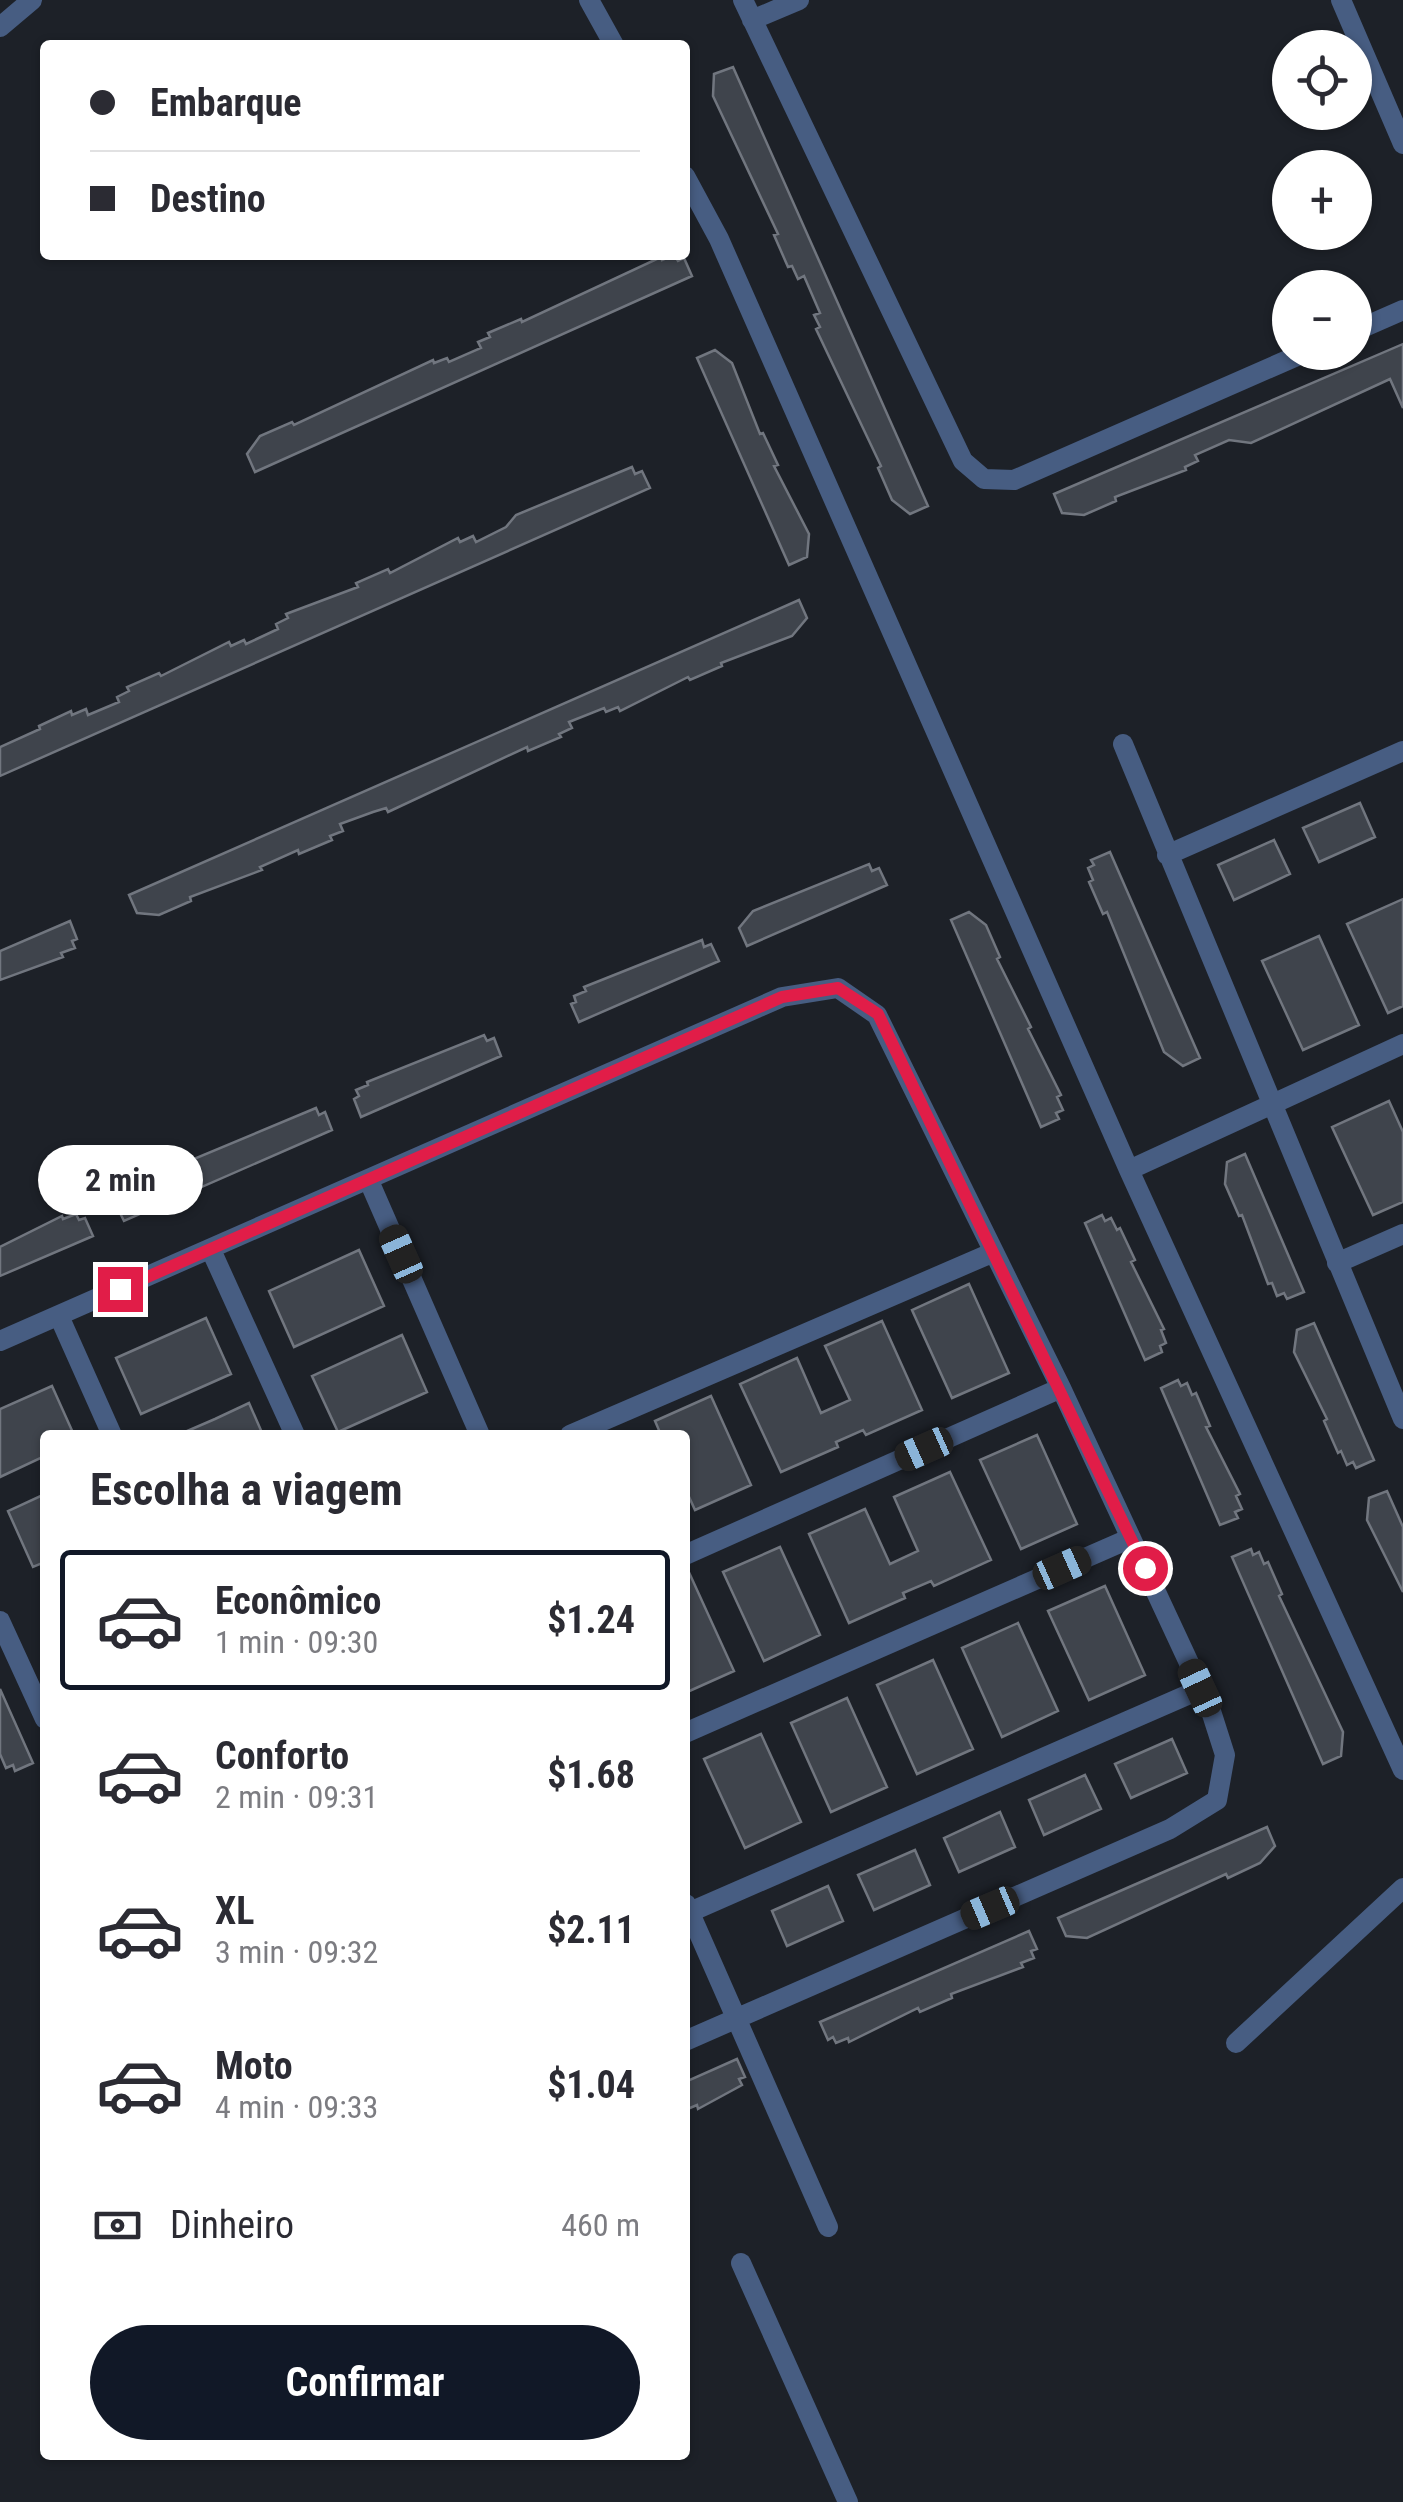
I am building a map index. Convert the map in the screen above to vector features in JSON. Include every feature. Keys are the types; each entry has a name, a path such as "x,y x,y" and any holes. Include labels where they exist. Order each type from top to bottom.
{"street":[{"path":"0,27 32,0"},
{"path":"589,0 611,40"},
{"path":"744,0 962,461 984,479 1014,480 1272,367"},
{"path":"752,20 798,0"},
{"path":"1341,0 1403,144"},
{"path":"690,185 719,239 1130,1170 1403,1770"},
{"path":"1372,324 1403,310"},
{"path":"1123,744 1269,1104 1403,1416"},
{"path":"1168,855 1403,751"},
{"path":"0,1341 782,997 838,988 878,1014 1061,1388 1200,1688 1225,1755 1217,1800 1170,1829 690,2039"},
{"path":"1130,1170 1403,1044"},
{"path":"369,1181 478,1430"},
{"path":"1338,1263 1403,1234"},
{"path":"211,1250 292,1430"},
{"path":"582,1430 994,1252"},
{"path":"59,1316 110,1430"},
{"path":"690,1553 1061,1388"},
{"path":"690,1732 1131,1538"},
{"path":"0,1621 40,1708"},
{"path":"690,1906 1200,1688"},
{"path":"1236,2043 1403,1888"},
{"path":"690,1912 828,2226"},
{"path":"740,2264 848,2502"}],"building":[{"path":"733,67 928,506 910,514 892,500 878,468 881,466 816,329 820,327 814,315 820,313 804,276 798,279 792,266 788,267 774,235 778,234 713,96 714,74"},
{"path":"655,260 685,260 692,276 255,472 247,454 260,436 292,422 294,425 433,360 434,363 447,358 449,362 481,348 478,342 490,337 488,333 521,319 522,322"},
{"path":"1403,344 1403,408 1390,379 1251,443 1229,440 1195,455 1198,461 1186,470 1115,497 1116,501 1084,515 1062,513 1054,494 1343,370 1372,370 1372,357"},
{"path":"715,350 732,363 760,434 763,433 778,465 774,466 809,534 807,557 789,565 697,358"},
{"path":"632,467 635,474 642,471 650,488 0,776 0,747 40,729 39,726 71,711 72,715 86,709 88,715 119,702 117,697 129,691 127,687 159,673 161,676 229,642 231,646 244,640 246,644 278,629 276,624 288,618 286,614 358,587 356,583 388,569 390,573 458,538 460,542 473,536 476,542 506,527 516,515"},
{"path":"799,600 807,618 792,636 721,663 722,666 690,680 688,677 620,711 618,707 606,712 604,708 569,722 572,728 559,734 561,737 528,751 527,747 388,812 386,808 340,824 343,831 330,836 332,840 299,854 298,850 260,867 262,870 190,897 191,901 159,915 137,913 129,895"},
{"path":"1360,803 1375,837 1319,862 1303,828"},
{"path":"1274,840 1290,874 1234,900 1218,865"},
{"path":"1110,852 1200,1058 1183,1066 1164,1052 1107,912 1103,914 1089,882 1093,880 1088,868 1094,865 1091,860"},
{"path":"869,864 872,871 879,868 887,885 747,946 739,928 753,911"},
{"path":"1403,899 1403,1006 1388,1013 1347,924"},
{"path":"969,912 986,925 1000,957 997,959 1061,1095 1057,1097 1063,1110 1056,1113 1059,1119 1041,1127 951,920"},
{"path":"70,921 77,939 72,941 75,948 61,953 63,957 0,980 0,951"},
{"path":"1319,936 1359,1025 1303,1050 1262,961"},
{"path":"702,940 704,947 711,944 719,961 579,1022 571,1004 576,1002 574,996 586,991 584,987"},
{"path":"484,1035 487,1041 494,1038 501,1056 361,1117 354,1099 359,1096 356,1090 368,1085 367,1082"},
{"path":"1389,1101 1403,1132 1403,1202 1373,1215 1332,1127"},
{"path":"316,1108 319,1115 325,1112 332,1130 124,1221 115,1203 129,1186"},
{"path":"1245,1154 1304,1292 1287,1299 1284,1293 1277,1296 1272,1283 1268,1284 1242,1215 1239,1216 1225,1184 1227,1162"},
{"path":"76,1214 79,1220 85,1218 93,1236 0,1276 0,1247 62,1216 63,1219"},
{"path":"1102,1215 1105,1221 1111,1218 1117,1230 1120,1228 1135,1260 1131,1262 1164,1329 1161,1330 1166,1343 1160,1346 1162,1352 1145,1360 1085,1223"},
{"path":"359,1250 384,1306 294,1347 269,1291"},
{"path":"969,1284 1009,1373 952,1398 912,1310"},
{"path":"206,1318 231,1374 141,1414 116,1358"},
{"path":"882,1321 922,1410 866,1435 863,1430 836,1442 838,1447 781,1472 740,1384 797,1358 821,1413 850,1400 825,1346"},
{"path":"1314,1323 1374,1460 1356,1468 1353,1462 1347,1465 1341,1451 1338,1453 1324,1421 1327,1419 1294,1352 1297,1330"},
{"path":"402,1335 427,1392 337,1430 312,1376"},
{"path":"1178,1380 1181,1386 1187,1383 1192,1395 1196,1393 1210,1426 1206,1427 1240,1494 1236,1496 1242,1509 1235,1512 1238,1518 1220,1525 1161,1388"},
{"path":"52,1386 72,1430 40,1430 40,1458 0,1477 0,1409"},
{"path":"711,1396 751,1485 695,1510 690,1499 690,1430 659,1430 655,1421"},
{"path":"249,1403 261,1430 190,1430"},
{"path":"1037,1435 1077,1524 1021,1549 980,1460"},
{"path":"950,1472 991,1560 934,1586 931,1581 903,1593 905,1598 849,1623 809,1534 865,1509 890,1564 918,1551 894,1497"},
{"path":"1387,1491 1403,1527 1403,1592 1367,1520 1369,1498"},
{"path":"40,1496 40,1564 33,1567 8,1511"},
{"path":"780,1547 820,1635 764,1661 723,1572"},
{"path":"1251,1549 1253,1555 1259,1552 1264,1564 1268,1562 1282,1594 1279,1596 1343,1732 1341,1756 1323,1764 1232,1557"},
{"path":"690,1575 734,1671 690,1691"},
{"path":"1105,1586 1145,1675 1089,1700 1048,1611"},
{"path":"1018,1623 1058,1711 1002,1737 962,1648"},
{"path":"933,1660 973,1749 917,1774 877,1685"},
{"path":"0,1689 33,1763 15,1771 13,1765 6,1768 0,1754"},
{"path":"847,1698 887,1787 831,1812 791,1723"},
{"path":"761,1734 801,1822 745,1848 704,1759"},
{"path":"1172,1739 1187,1773 1131,1798 1115,1764"},
{"path":"1085,1775 1101,1809 1044,1835 1029,1800"},
{"path":"1000,1812 1015,1847 959,1872 944,1838"},
{"path":"1267,1827 1275,1846 1260,1863 1228,1878 1226,1874 1087,1938 1066,1936 1058,1918"},
{"path":"915,1850 930,1885 874,1910 858,1875"},
{"path":"828,1886 843,1921 787,1946 772,1911"},
{"path":"1029,1931 1037,1949 1031,1951 1034,1958 1021,1963 1023,1967 951,1994 952,1998 920,2012 918,2008 849,2042 848,2038 836,2043 833,2037 828,2040 820,2022"},
{"path":"737,2059 745,2077 739,2079 742,2085 698,2109 697,2105 690,2108 690,2080"}],"route":[{"path":"120,1289 782,997 838,988 878,1014 1145,1568"}]}
